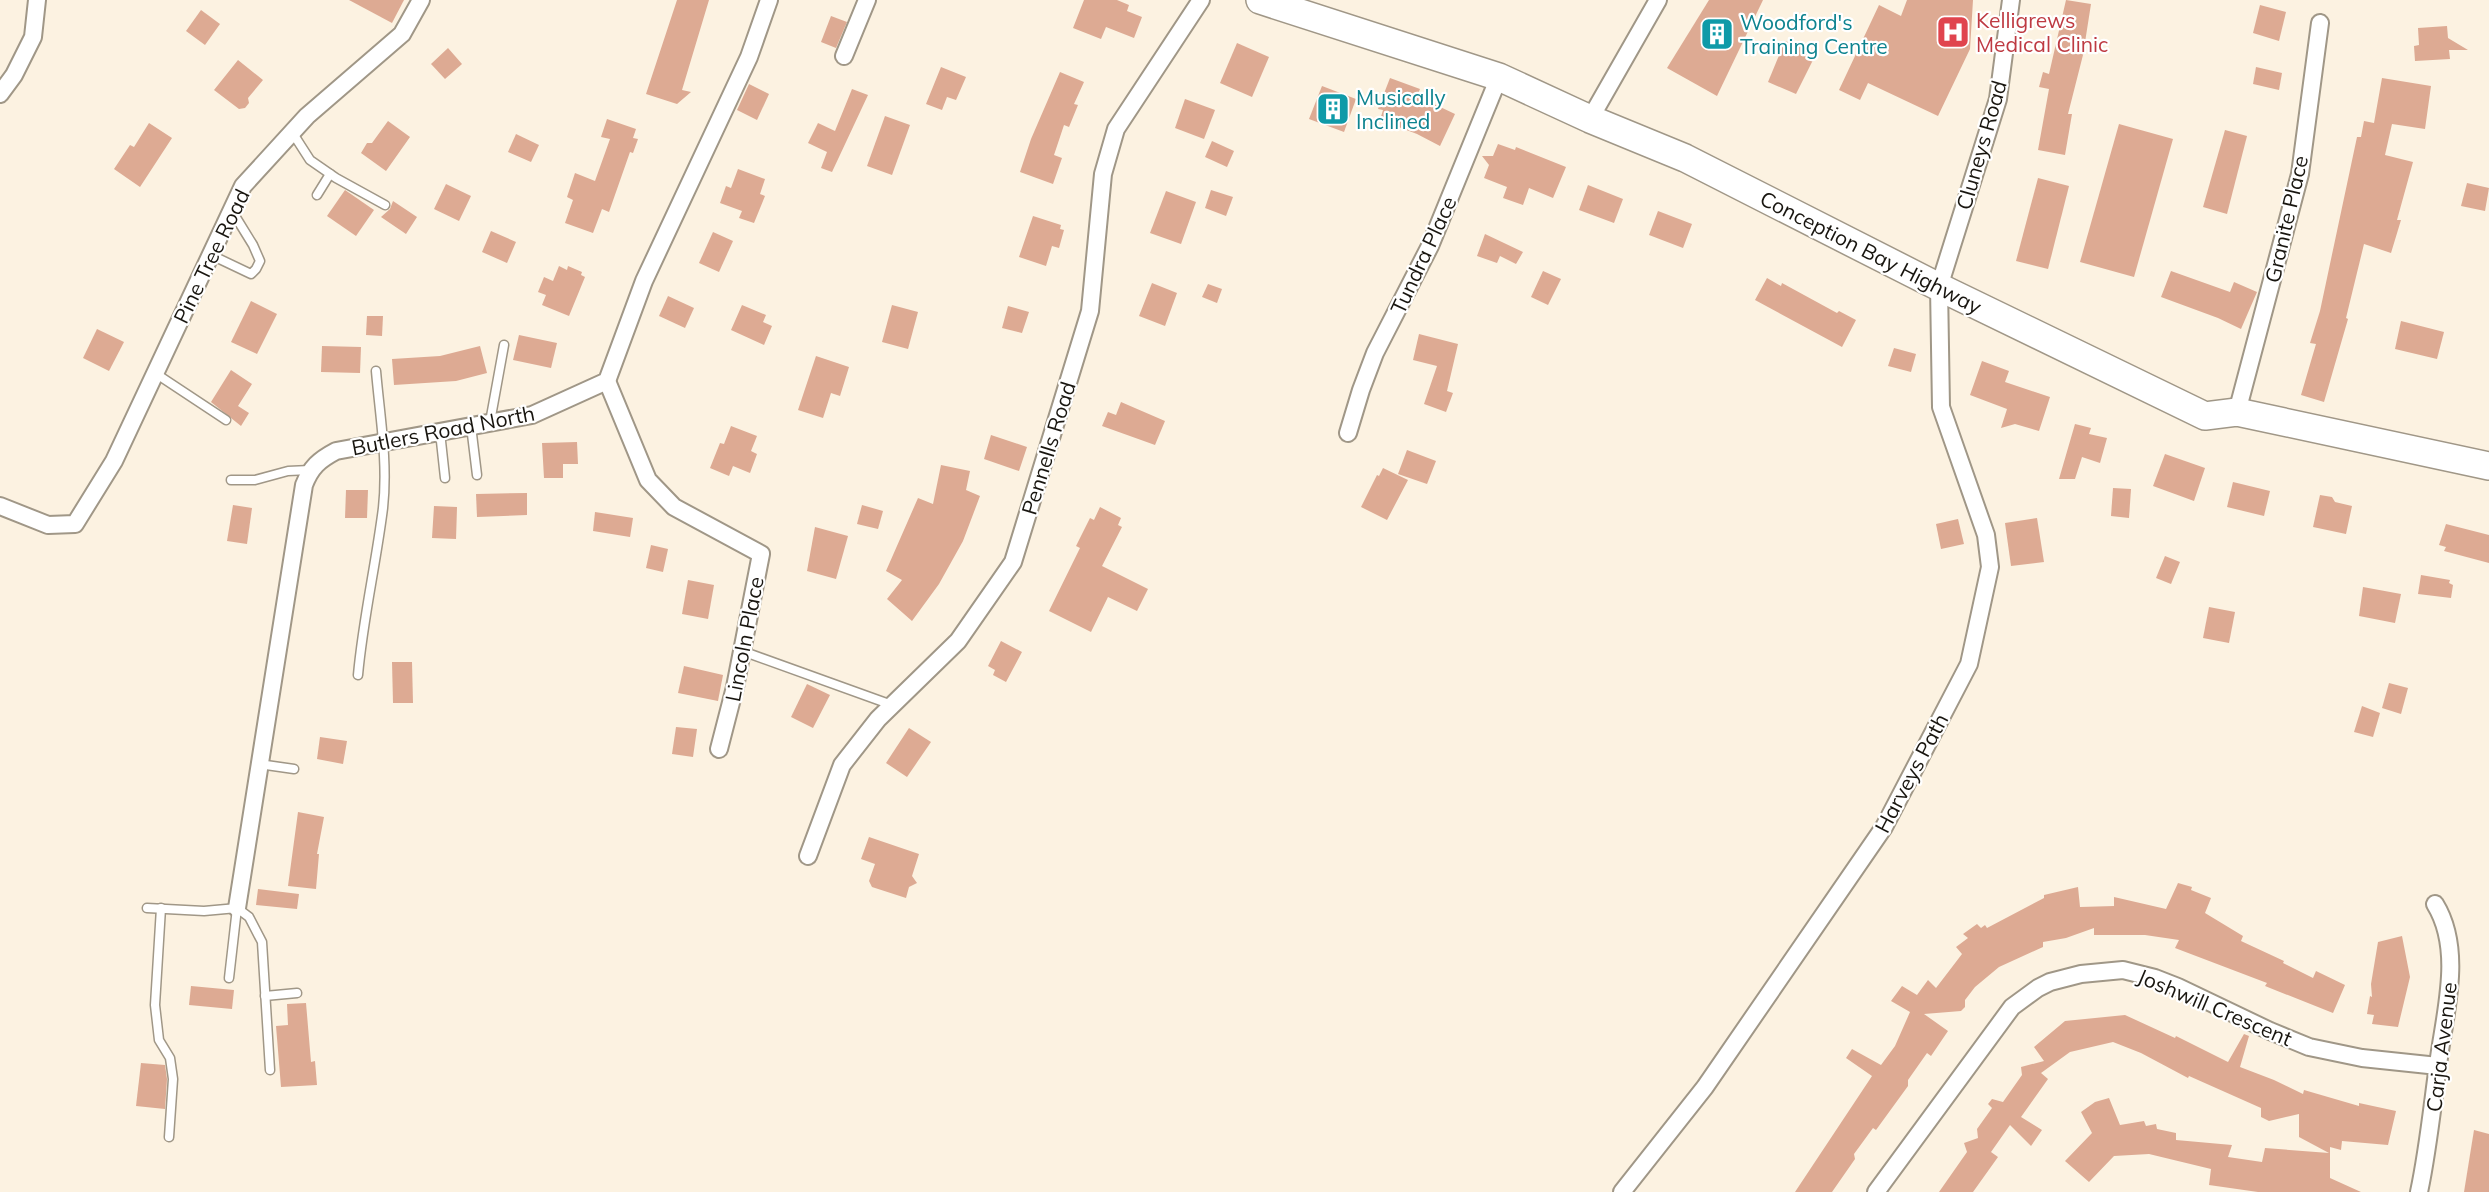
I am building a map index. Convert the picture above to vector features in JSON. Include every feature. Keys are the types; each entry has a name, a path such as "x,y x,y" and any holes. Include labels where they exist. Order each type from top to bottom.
{"main road":[{"name":"Conception Bay Highway","path":"1260,0 1499,77 1590,119 1685,158 1939,287 2205,416 2237,412 2489,466"}],"street":[{"path":"0,94 14,75 33,37 37,0"},
{"name":"Pine Tree Road","path":"0,506 48,525 75,524 114,461 243,186 307,116 402,34 421,0"},
{"path":"607,381 644,280 749,57 769,0"},
{"path":"844,56 867,0"},
{"name":"Pennells Road","path":"808,856 842,765 878,719 958,641 1013,562 1090,311 1103,174 1116,129 1201,0"},
{"path":"1590,119 1658,0"},
{"name":"Cluneys Road","path":"1939,287 1998,99 2011,0"},
{"name":"Granite Place","path":"2237,412 2300,174 2320,23"},
{"name":"Tundra Place","path":"1348,433 1360,390 1375,353 1430,246 1499,77"},
{"name":"Harveys Path","path":"1622,1192 1705,1087 1884,826 1969,664 1990,567 1986,535 1941,407 1939,287"},
{"name":"Butlers Road North","path":"310,470 321,459 336,451 532,415 607,381"},
{"name":"Lincoln Place","path":"607,381 648,480 674,507 761,554 742,651 719,749"},
{"path":"237,908 304,485 310,470"},
{"name":"Carja Avenue","path":"2419,1192 2428,1145 2450,969 2445,928 2435,904"},
{"name":"Joshwill Crescent","path":"1876,1192 2012,1007 2038,988 2081,974 2102,970 2134,972 2178,987 2309,1047 2353,1056 2438,1066"}],"lane":[{"path":"292,132 310,160 330,174 386,205"},
{"path":"317,195 330,174"},
{"path":"211,255 251,274 260,261 253,244 232,211"},
{"path":"490,422 504,345"},
{"path":"358,675 362,633 383,506 385,442 376,371"},
{"path":"155,374 226,420"},
{"path":"471,426 477,475"},
{"path":"440,432 445,478"},
{"path":"231,480 255,480 288,471 310,470"},
{"path":"742,651 892,705"},
{"path":"260,764 294,770"},
{"path":"147,908 204,911 237,908 249,917 262,942 270,1070"},
{"path":"161,908 155,1005 159,1040 170,1058 173,1079 169,1137"},
{"path":"229,978 237,908"},
{"path":"265,996 297,993"}],"building":[{"path":"349,0 404,0 392,23"},
{"path":"677,0 709,0 682,90 691,92 677,104 646,94"},
{"path":"1084,0 1117,0 1129,5 1127,11 1142,17 1134,38 1106,27 1101,39 1073,28"},
{"name":"Woodford's Training Centre","path":"1709,0 1763,0 1717,96 1667,68"},
{"path":"1907,0 1973,0 1970,49 1938,116 1868,83 1860,100 1839,90 1879,5 1901,16"},
{"path":"2066,0 2091,4 2083,55 2068,114 2072,114 2065,155 2038,150 2049,89 2039,87 2043,72 2049,74"},
{"path":"2260,5 2286,12 2279,41 2253,33"},
{"path":"201,10 220,24 205,45 186,31"},
{"path":"831,16 847,22 836,48 821,42"},
{"path":"2447,26 2448,38 2468,50 2449,50 2450,59 2415,61 2414,46 2419,45 2418,28"},
{"path":"1785,41 1817,52 1796,94 1768,82"},
{"path":"1237,43 1269,57 1252,97 1220,83"},
{"path":"448,48 462,64 445,79 431,64"},
{"path":"238,60 263,80 248,98 249,103 245,108 239,109 214,90"},
{"path":"941,67 966,77 956,100 947,97 942,110 926,104"},
{"path":"2256,67 2282,73 2279,90 2253,84"},
{"path":"1060,72 1084,82 1074,104 1078,105 1069,127 1064,125 1054,155 1062,158 1053,184 1020,172 1031,139"},
{"path":"1390,78 1420,89 1417,96 1455,114 1440,146 1417,134 1380,120 1383,110 1378,109"},
{"path":"2382,78 2431,86 2425,129 2392,124 2385,155 2413,162 2397,220 2401,220 2391,253 2364,244 2346,318 2348,319 2324,402 2301,395 2316,344 2310,343 2320,311 2357,137 2361,137 2364,121 2374,123"},
{"path":"749,84 769,94 757,120 737,110"},
{"name":"Musically Inclined","path":"1322,86 1356,99 1344,132 1309,119"},
{"path":"852,89 868,95 832,172 821,168 827,152 808,143 818,123 835,131"},
{"path":"1185,99 1215,110 1204,139 1175,128"},
{"path":"885,116 910,125 892,175 867,166"},
{"path":"607,119 636,129 633,138 638,139 633,153 630,152 609,212 602,209 593,233 565,223 573,200 567,197 575,173 595,181 610,139 601,137"},
{"path":"388,121 410,137 386,171 361,153 367,143 372,143"},
{"path":"149,123 172,138 140,187 114,169 130,145 134,147"},
{"path":"2119,124 2173,139 2134,277 2080,262"},
{"path":"2225,130 2247,136 2227,214 2203,207"},
{"path":"516,134 539,145 531,162 508,152"},
{"path":"1212,141 1234,151 1227,167 1205,157"},
{"path":"1498,144 1515,150 1516,147 1566,167 1553,198 1529,188 1523,205 1503,198 1507,187 1484,178 1489,165 1482,156 1493,156"},
{"path":"738,169 765,179 760,194 765,196 754,223 739,218 742,211 720,203 726,186 731,188"},
{"path":"2038,178 2069,186 2048,269 2016,261"},
{"path":"2467,183 2489,188 2485,211 2461,206"},
{"path":"446,184 471,196 459,221 434,209"},
{"path":"1588,185 1623,199 1614,223 1579,210"},
{"path":"345,190 374,210 356,236 327,216"},
{"path":"1211,190 1233,197 1226,216 1205,208"},
{"path":"1166,191 1196,202 1181,244 1150,233"},
{"path":"393,201 417,217 406,234 381,217 390,209"},
{"path":"1658,211 1692,224 1683,248 1649,235"},
{"path":"1033,216 1061,225 1060,229 1064,230 1059,248 1052,246 1046,266 1019,257"},
{"path":"491,231 516,242 507,263 482,252"},
{"path":"713,232 733,241 719,272 699,263"},
{"path":"1485,234 1523,252 1516,264 1500,256 1497,263 1477,256"},
{"path":"559,266 567,270 568,266 582,272 581,275 585,277 569,316 542,305 546,295 538,292 544,277 553,281"},
{"path":"1543,271 1561,279 1548,305 1531,297"},
{"path":"2171,271 2230,292 2234,282 2257,292 2241,329 2161,297"},
{"path":"1767,278 1781,286 1782,283 1837,313 1839,311 1856,320 1842,347 1755,300"},
{"path":"1152,283 1177,293 1165,326 1139,316"},
{"path":"1208,284 1222,289 1217,303 1202,297"},
{"path":"668,296 694,308 685,328 659,316"},
{"path":"251,301 277,314 257,354 231,342"},
{"path":"742,305 766,315 763,322 772,326 764,345 731,330"},
{"path":"892,305 918,312 908,349 882,342"},
{"path":"1008,306 1029,312 1022,333 1002,328"},
{"path":"367,316 383,316 382,336 366,335"},
{"path":"2401,321 2444,332 2437,359 2395,349"},
{"path":"97,329 124,342 109,371 83,358"},
{"path":"1419,334 1458,344 1447,391 1453,393 1446,412 1424,404 1437,366 1413,360"},
{"path":"519,335 557,343 551,368 513,360"},
{"path":"322,346 361,347 360,373 321,372"},
{"path":"480,346 487,373 456,381 394,385 392,359 440,356"},
{"path":"1894,348 1916,354 1911,372 1888,366"},
{"path":"816,356 849,367 840,396 831,393 823,418 798,410"},
{"path":"1982,361 2009,371 2005,382 2050,397 2039,431 2015,424 2001,428 2007,409 1970,395"},
{"path":"231,370 252,384 238,406 249,413 241,426 211,402"},
{"path":"1121,402 1165,421 1155,445 1102,426 1108,412 1116,415"},
{"path":"2075,424 2091,428 2089,434 2107,438 2100,463 2082,457 2075,479 2059,479"},
{"path":"731,426 757,436 751,451 757,454 750,473 733,466 729,476 710,468 720,443 724,444"},
{"path":"991,435 1027,447 1019,471 984,459"},
{"path":"577,442 578,464 563,464 563,478 544,478 542,443"},
{"path":"1407,450 1436,461 1427,484 1398,474"},
{"path":"2165,454 2205,468 2194,501 2153,486"},
{"path":"941,465 970,471 966,490 980,496 963,541 939,584 912,621 887,599 902,580 886,571 918,498 933,504"},
{"path":"1383,468 1408,480 1387,520 1361,507"},
{"path":"2233,482 2270,491 2264,516 2227,507"},
{"path":"2113,488 2131,489 2129,518 2111,516"},
{"path":"346,490 368,490 367,518 345,518"},
{"path":"527,493 527,515 477,517 476,494"},
{"path":"2320,495 2332,497 2335,502 2352,506 2346,534 2313,527"},
{"path":"233,505 252,508 247,544 227,541"},
{"path":"862,505 883,511 878,529 857,524"},
{"path":"434,506 457,507 456,539 432,538"},
{"path":"1100,507 1121,518 1118,525 1122,527 1102,566 1148,589 1137,611 1108,597 1091,632 1049,611 1080,548 1076,546 1090,518 1094,520"},
{"path":"595,512 633,518 630,537 593,531"},
{"path":"2037,518 2044,562 2011,566 2005,523"},
{"path":"1958,519 1964,544 1941,549 1936,524"},
{"path":"2446,524 2489,535 2489,563 2444,551 2446,547 2439,545"},
{"path":"815,527 848,536 836,579 807,571"},
{"path":"651,545 668,549 663,572 646,568"},
{"path":"2165,556 2180,562 2171,584 2156,578"},
{"path":"2421,575 2450,580 2449,583 2453,585 2451,598 2418,594"},
{"path":"688,580 714,585 708,619 682,614"},
{"path":"2363,587 2401,594 2395,623 2359,616"},
{"path":"2209,607 2235,612 2229,643 2203,638"},
{"path":"1001,641 1022,652 1006,682 993,675 995,670 988,666"},
{"path":"392,662 412,662 413,703 393,703"},
{"path":"684,666 723,675 718,701 678,693"},
{"path":"2389,683 2408,688 2401,714 2382,708"},
{"path":"807,684 830,695 813,728 791,717"},
{"path":"2362,706 2380,713 2373,737 2354,732"},
{"path":"676,727 697,729 693,757 672,754"},
{"path":"909,728 931,742 907,777 886,763"},
{"path":"320,737 347,741 343,764 317,759"},
{"path":"298,812 324,817 317,854 319,854 316,889 288,886"},
{"path":"869,837 919,854 912,876 917,883 909,887 906,898 872,887 869,881 875,864 861,859"},
{"path":"2178,883 2192,887 2191,890 2211,898 2205,913 2243,936 2241,941 2284,961 2283,963 2313,978 2316,971 2345,985 2333,1013 2265,986 2267,983 2175,948 2179,940 2145,935 2094,935 2094,928 2066,938 2043,942 2043,947 1999,967 1975,987 1965,1000 1965,1007 1961,1011 1924,1014 1948,1031 1931,1056 1927,1053 1908,1080 1908,1086 1876,1130 1873,1128 1854,1154 1855,1159 1832,1192 1795,1192 1872,1076 1846,1058 1852,1049 1881,1065 1895,1046 1910,1012 1891,1001 1902,986 1917,995 1928,980 1936,988 1962,954 1956,947 1968,938 1963,934 1977,924 1981,928 1985,925 1987,928 2044,898 2044,895 2078,887 2080,907 2114,906 2114,897 2166,909"},
{"path":"258,889 299,894 297,909 256,905"},
{"path":"2402,936 2410,977 2398,1027 2372,1024 2374,1015 2367,1014 2370,996 2372,997 2371,984 2378,942"},
{"path":"191,986 234,990 232,1009 189,1005"},
{"path":"306,1003 311,1062 315,1061 317,1085 281,1087 276,1026 288,1025 287,1004"},
{"path":"2125,1015 2175,1038 2176,1036 2228,1062 2244,1034 2249,1036 2240,1067 2303,1094 2304,1090 2359,1106 2359,1103 2396,1111 2388,1145 2342,1141 2341,1150 2330,1147 2330,1178 2361,1192 2258,1192 2209,1185 2211,1169 2149,1154 2114,1156 2089,1182 2065,1161 2092,1133 2081,1112 2095,1102 2109,1098 2120,1125 2144,1121 2146,1126 2156,1124 2157,1129 2176,1133 2176,1140 2232,1145 2228,1157 2262,1162 2265,1148 2329,1153 2299,1137 2299,1114 2269,1121 2261,1117 2261,1108 2189,1076 2188,1078 2141,1053 2113,1042 2070,1052 2041,1073 2048,1079 2021,1117 2042,1130 2031,1146 2010,1125 1991,1152 1998,1157 1973,1192 1939,1192 1967,1152 1964,1143 1978,1138 1977,1129 1992,1108 1988,1104 1992,1099 2003,1102 2022,1075 2021,1067 2044,1061 2034,1047 2065,1021"},
{"path":"141,1063 165,1065 167,1079 165,1109 136,1106"},
{"path":"2474,1130 2489,1134 2489,1192 2464,1192"}],"place":[{"name":"Kelligrews Medical Clinic","path":"1953,32"},
{"name":"Woodford's Training Centre","path":"1717,34"},
{"name":"Musically Inclined","path":"1333,109"}]}
